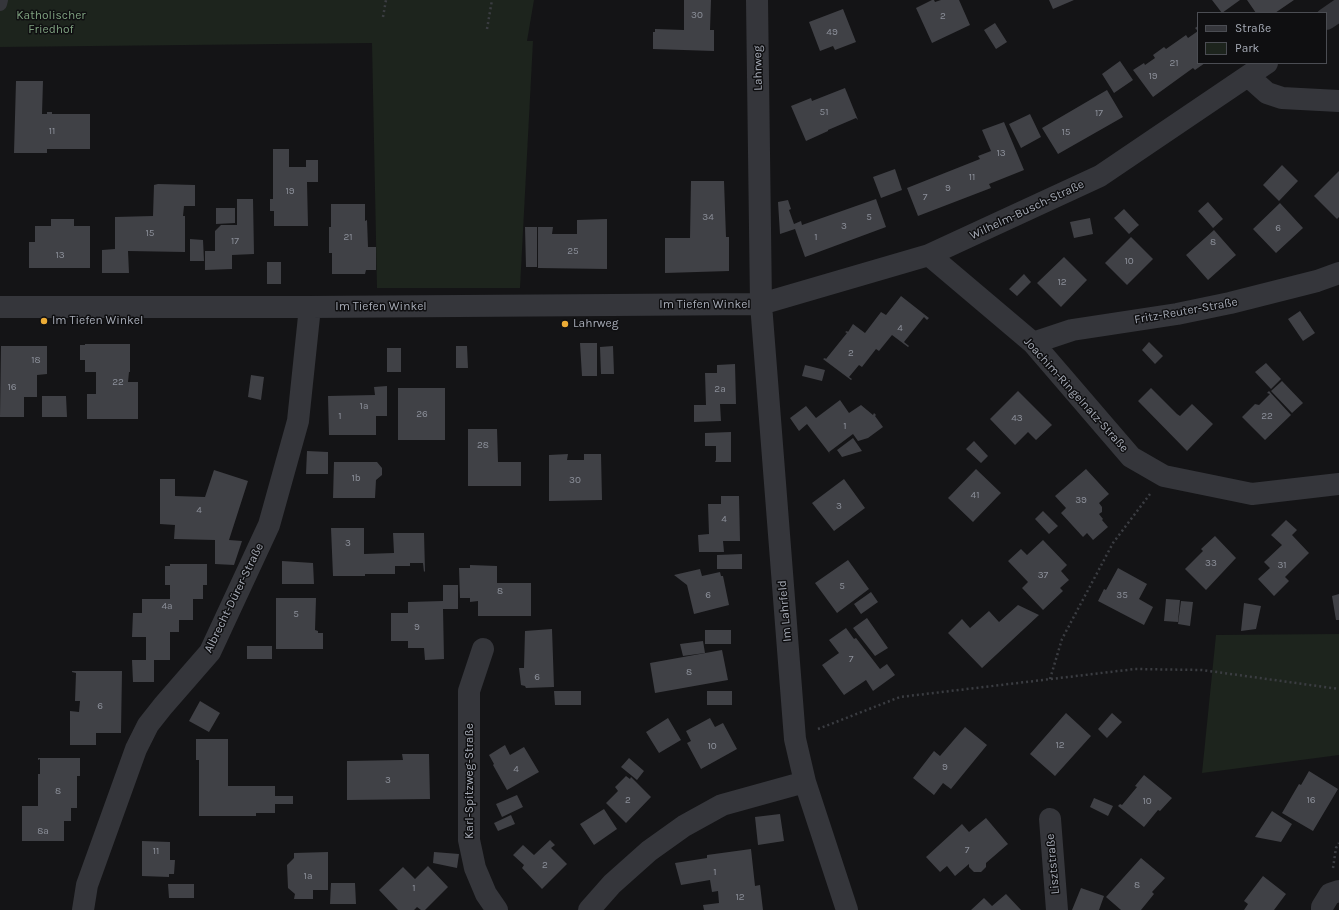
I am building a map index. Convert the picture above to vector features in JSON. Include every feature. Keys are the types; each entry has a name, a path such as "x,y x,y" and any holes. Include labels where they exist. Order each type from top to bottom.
{"street":[{"name":"Lahrweg","path":"757,0 761,304"},
{"path":"1327,18 1339,10"},
{"name":"Wilhelm-Busch-Straße","path":"761,304 929,255 1100,176 1266,64"},
{"path":"1248,76 1267,93 1282,98 1339,101"},
{"name":"Joachim-Ringelnatz-Straße","path":"929,255 1032,343 1131,457 1164,476 1252,494 1339,484"},
{"name":"Fritz-Reuter-Straße","path":"1032,343 1072,330 1177,314 1230,304 1317,281 1339,273"},
{"name":"Im Tiefen Winkel","path":"0,307 310,307 761,304"},
{"name":"Im Lahrfeld","path":"761,304 796,738 805,782 847,910"},
{"name":"Albrecht-Dürer-Straße","path":"83,910 87,885 136,749 148,725 210,652 269,524 298,421 310,307"},
{"name":"Karl-Spitzweg-Straße","path":"483,649 469,691 469,840 475,868 486,894 497,910"},
{"path":"589,910 612,884 643,856 684,826 722,805 805,782"},
{"name":"Lisztstraße","path":"1050,819 1058,910"},
{"path":"1322,910 1322,907 1330,894 1339,891"}],"lane":[{"path":"0,4 1,0"}],"path":[{"path":"383,17 386,0"},
{"path":"487,29 492,0"},
{"path":"1050,679 1062,639 1113,543 1164,476"},
{"path":"796,738 900,697 1135,669 1202,670 1339,689"}],"green space":[{"name":"Katholischer Friedhof","path":"0,0 534,0 527,41 533,41 520,288 377,288 372,43 0,47"},
{"path":"1339,634 1339,755 1202,773 1216,635"}],"building":[{"path":"684,0 711,0 710,30 714,30 714,51 653,49 653,32 655,32 655,29 684,30"},
{"path":"932,0 935,2 941,0 959,0 970,25 932,43 916,8"},
{"path":"1049,0 1074,0 1053,9"},
{"path":"1212,0 1240,0 1223,12 1221,12"},
{"path":"1247,0 1294,0 1276,12 1255,12"},
{"path":"843,9 856,42 835,50 833,46 820,51 809,22"},
{"path":"995,23 1007,42 996,49 984,30"},
{"path":"1197,32 1197,64 1204,64 1195,70 1193,68 1153,97 1133,70 1144,63 1145,65 1155,58 1153,55 1164,47 1166,49 1186,35 1188,38"},
{"path":"1120,61 1133,80 1114,93 1102,74"},
{"path":"16,81 43,81 42,114 52,112 52,114 90,114 90,149 47,149 47,153 14,153"},
{"path":"845,88 858,120 856,118 806,141 791,106 811,98 812,101"},
{"path":"1107,90 1123,117 1058,154 1042,128"},
{"path":"1030,114 1041,137 1021,148 1009,124"},
{"path":"1004,122 1024,170 989,184 991,188 918,216 907,188 980,159 978,156 991,151 982,130"},
{"path":"273,149 289,149 289,167 306,167 306,160 318,160 318,182 307,182 308,226 274,226 274,211 270,211 270,199 273,199"},
{"path":"1282,165 1298,181 1279,201 1263,185"},
{"path":"895,169 902,190 881,198 873,177"},
{"path":"1339,171 1339,217 1337,219 1314,196"},
{"path":"691,181 724,181 726,237 729,237 729,271 665,273 665,238 690,238"},
{"path":"154,185 195,185 195,206 184,206 183,216 185,216 185,252 128,251 129,273 102,273 102,250 115,249 115,217 153,216"},
{"path":"237,199 253,199 254,254 232,255 232,269 205,270 205,251 215,251 215,231 221,225 237,225"},
{"path":"876,199 886,227 805,257 795,229 780,234 778,202 788,200 791,209 789,210 794,224 801,221 802,225"},
{"path":"1208,202 1223,219 1213,228 1198,211"},
{"path":"1280,203 1303,228 1276,253 1253,229"},
{"path":"331,204 365,204 368,247 376,247 376,270 366,270 365,274 332,274 332,253 329,253"},
{"path":"216,208 235,208 235,223 216,224"},
{"path":"1124,209 1139,225 1129,234 1114,218"},
{"path":"1090,218 1093,234 1074,238 1070,222"},
{"path":"51,219 74,219 74,226 90,226 90,268 29,268 29,242 35,242 35,226 51,226"},
{"path":"607,219 607,269 538,268 538,227 553,227 552,234 577,234 577,220"},
{"path":"525,227 537,227 537,267 526,267"},
{"path":"1214,230 1236,255 1208,280 1186,255"},
{"path":"1131,237 1153,259 1127,285 1105,263"},
{"path":"190,239 203,240 204,261 190,261"},
{"path":"1064,257 1087,280 1061,307 1037,283"},
{"path":"267,262 281,262 281,284 267,284"},
{"path":"1024,274 1031,282 1017,296 1009,289"},
{"path":"901,296 929,318 927,320 924,317 904,342 909,346 908,347 892,335 879,351 876,349 862,367 859,365 849,377 852,379 851,380 823,359 826,359 847,333 845,332 848,332 853,324 865,333 881,312 886,315"},
{"path":"1300,311 1315,333 1303,341 1288,319"},
{"path":"1149,342 1163,356 1155,364 1142,350"},
{"path":"580,343 597,343 597,376 582,376"},
{"path":"130,344 130,372 128,382 138,382 138,419 87,419 87,394 96,394 96,372 85,372 85,360 80,360 80,345"},
{"path":"1,346 47,346 47,374 37,375 37,397 24,397 24,417 0,417"},
{"path":"456,346 467,346 468,368 456,368"},
{"path":"613,346 614,374 601,374 600,347"},
{"path":"387,348 401,348 401,372 387,372"},
{"path":"1266,363 1281,379 1271,389 1255,372"},
{"path":"735,364 736,404 720,404 721,421 694,422 694,405 706,405 705,373 717,373 717,365"},
{"path":"805,365 825,370 822,381 802,376"},
{"path":"251,375 264,377 261,400 248,397"},
{"path":"1282,381 1303,403 1292,413 1271,391"},
{"path":"387,386 387,416 376,416 376,435 329,435 328,396 375,395 374,387"},
{"path":"398,388 445,388 445,440 398,440"},
{"path":"1151,388 1180,416 1192,404 1213,424 1187,451 1138,401"},
{"path":"1018,391 1052,425 1036,440 1028,432 1015,445 990,419"},
{"path":"1269,391 1291,415 1265,440 1242,417 1255,404 1259,405 1270,394 1267,393"},
{"path":"42,396 66,396 67,417 42,417"},
{"path":"840,400 849,413 861,405 873,415 874,413 883,427 868,438 858,441 853,434 829,452 830,454 807,424 799,431 790,418 806,406 816,418"},
{"path":"468,429 497,429 498,462 521,462 521,486 468,486"},
{"path":"731,432 731,462 715,462 716,446 705,446 705,433"},
{"path":"853,438 862,451 842,457 837,450"},
{"path":"974,441 988,456 981,463 966,449"},
{"path":"307,451 328,452 328,474 306,474"},
{"path":"568,454 567,460 584,460 584,454 601,454 602,500 549,501 549,455"},
{"path":"334,462 377,462 382,468 382,475 376,480 375,498 333,498"},
{"path":"976,469 1001,493 973,522 948,498"},
{"path":"1086,469 1109,494 1099,503 1102,507 1102,512 1099,514 1108,527 1093,540 1087,533 1083,537 1061,513 1066,508 1055,496"},
{"path":"214,470 248,481 229,540 242,541 234,565 215,564 215,540 174,539 175,525 160,524 160,479 175,479 175,496 205,497"},
{"path":"844,479 865,508 834,531 812,503"},
{"path":"721,496 739,496 740,541 723,541 724,552 699,552 698,535 709,534 708,504 721,504"},
{"path":"1043,511 1058,526 1049,534 1035,519"},
{"path":"1286,520 1297,530 1292,535 1309,553 1285,577 1289,581 1274,596 1258,579 1270,568 1264,562 1282,545 1271,535"},
{"path":"331,528 364,528 364,554 394,553 393,533 424,533 425,571 424,572 423,563 410,563 410,566 395,566 395,574 333,576"},
{"path":"1215,536 1236,558 1206,590 1185,569 1203,551 1201,549"},
{"path":"1043,540 1067,565 1061,571 1069,580 1060,588 1063,591 1043,610 1022,588 1028,582 1008,561 1021,549 1027,555"},
{"path":"742,554 742,569 717,569 717,555"},
{"path":"848,560 869,589 837,613 815,583"},
{"path":"282,561 313,563 314,584 282,584"},
{"path":"170,564 207,564 207,585 203,585 203,599 193,599 193,620 179,620 179,632 170,632 170,660 154,660 154,682 133,682 132,660 146,660 146,637 132,637 133,613 142,613 142,599 170,599 170,585 165,585 165,566 170,566"},
{"path":"470,565 497,566 497,583 531,583 531,616 478,616 478,601 470,602 470,598 460,598 459,568 470,568"},
{"path":"1118,568 1147,584 1139,599 1153,607 1144,625 1098,601"},
{"path":"700,569 702,576 720,572 721,576 723,576 729,605 694,614 687,585 674,575"},
{"path":"443,585 458,585 458,609 443,609 444,659 425,660 424,648 408,648 408,641 391,641 391,613 408,613 408,602 443,601"},
{"path":"871,592 878,602 861,614 854,604"},
{"path":"1339,594 1339,620 1336,620 1332,596"},
{"path":"276,598 316,598 315,630 318,631 318,633 323,633 323,649 276,649"},
{"path":"1166,599 1180,600 1178,622 1164,621"},
{"path":"1181,601 1193,602 1190,626 1178,624"},
{"path":"1244,603 1261,606 1256,629 1241,631"},
{"path":"1018,605 1039,615 982,668 948,633 962,619 970,628 989,611 999,622"},
{"path":"867,618 888,648 875,656 853,628"},
{"path":"846,628 854,639 856,638 880,669 887,664 895,675 873,691 866,680 844,695 822,665 839,653 829,640"},
{"path":"552,629 554,687 526,688 525,686 521,685 519,668 524,668 525,631"},
{"path":"705,630 731,630 731,644 705,644"},
{"path":"703,641 705,653 683,656 680,644"},
{"path":"247,646 272,646 272,659 247,659"},
{"path":"722,650 728,680 655,693 650,663"},
{"path":"72,671 122,671 121,733 96,733 96,745 70,745 70,711 79,712 80,701 75,701 76,673"},
{"path":"554,691 581,691 581,705 555,705"},
{"path":"707,691 732,691 732,705 707,705"},
{"path":"200,701 220,713 209,732 189,721"},
{"path":"1066,713 1091,736 1055,776 1030,754"},
{"path":"1112,713 1122,722 1107,738 1098,729"},
{"path":"668,718 681,740 659,753 646,732"},
{"path":"710,718 715,727 723,723 737,749 701,769 687,743 691,741 686,731"},
{"path":"965,727 987,745 951,789 943,783 934,795 913,778 934,751 940,756"},
{"path":"196,739 228,739 228,786 275,786 275,796 293,796 293,804 275,804 275,813 256,813 256,816 199,816 199,760 196,760"},
{"path":"505,745 510,755 524,747 539,772 507,790 489,755"},
{"path":"402,754 429,754 430,799 347,800 347,761 403,760"},
{"path":"38,758 80,758 80,776 77,776 77,808 71,808 71,821 64,821 64,841 22,841 22,806 38,806 38,774 40,774 40,759 38,760"},
{"path":"629,758 644,771 637,780 621,767"},
{"path":"1309,771 1338,789 1313,831 1282,813 1299,784 1301,785"},
{"path":"1144,775 1172,798 1160,811 1158,810 1144,827 1118,806 1120,804 1122,805 1137,787 1135,786"},
{"path":"626,776 630,779 631,777 651,797 626,823 606,803 618,791 615,787"},
{"path":"517,795 523,807 502,817 496,804"},
{"path":"1094,798 1113,806 1108,816 1090,807"},
{"path":"604,809 617,829 594,845 580,824"},
{"path":"1272,811 1292,824 1281,842 1255,837"},
{"path":"780,814 784,841 758,845 755,817"},
{"path":"511,815 515,824 498,831 494,823"},
{"path":"986,818 1008,844 986,863 986,867 981,872 974,872 969,867 969,864 955,876 947,866 940,872 926,857 962,824 969,832"},
{"path":"550,840 555,845 551,848 567,864 542,889 522,868 524,865 513,855 523,845 534,855"},
{"path":"142,841 170,842 170,860 175,860 174,874 169,874 169,877 142,876"},
{"path":"751,849 755,886 760,885 763,910 704,910 703,905 719,903 718,891 712,892 710,880 681,885 675,863 707,858 707,855"},
{"path":"328,852 328,890 313,890 313,899 294,899 295,894 288,888 287,865 294,858 294,853"},
{"path":"434,852 459,854 457,868 433,863"},
{"path":"1141,858 1165,878 1152,892 1154,894 1141,910 1121,910 1106,897"},
{"path":"428,866 448,887 425,910 421,910 417,907 414,910 398,910 379,890 403,867 415,879"},
{"path":"1263,876 1286,894 1274,910 1244,910 1248,904 1244,901"},
{"path":"331,883 355,883 356,904 330,904"},
{"path":"168,884 194,884 194,898 169,898"},
{"path":"1081,888 1104,896 1099,910 1072,910"},
{"path":"1006,894 1021,910 971,910 984,898 992,906"}],"place":[{"name":"Im Tiefen Winkel","path":"44,321"},
{"name":"Lahrweg","path":"565,324"}]}
